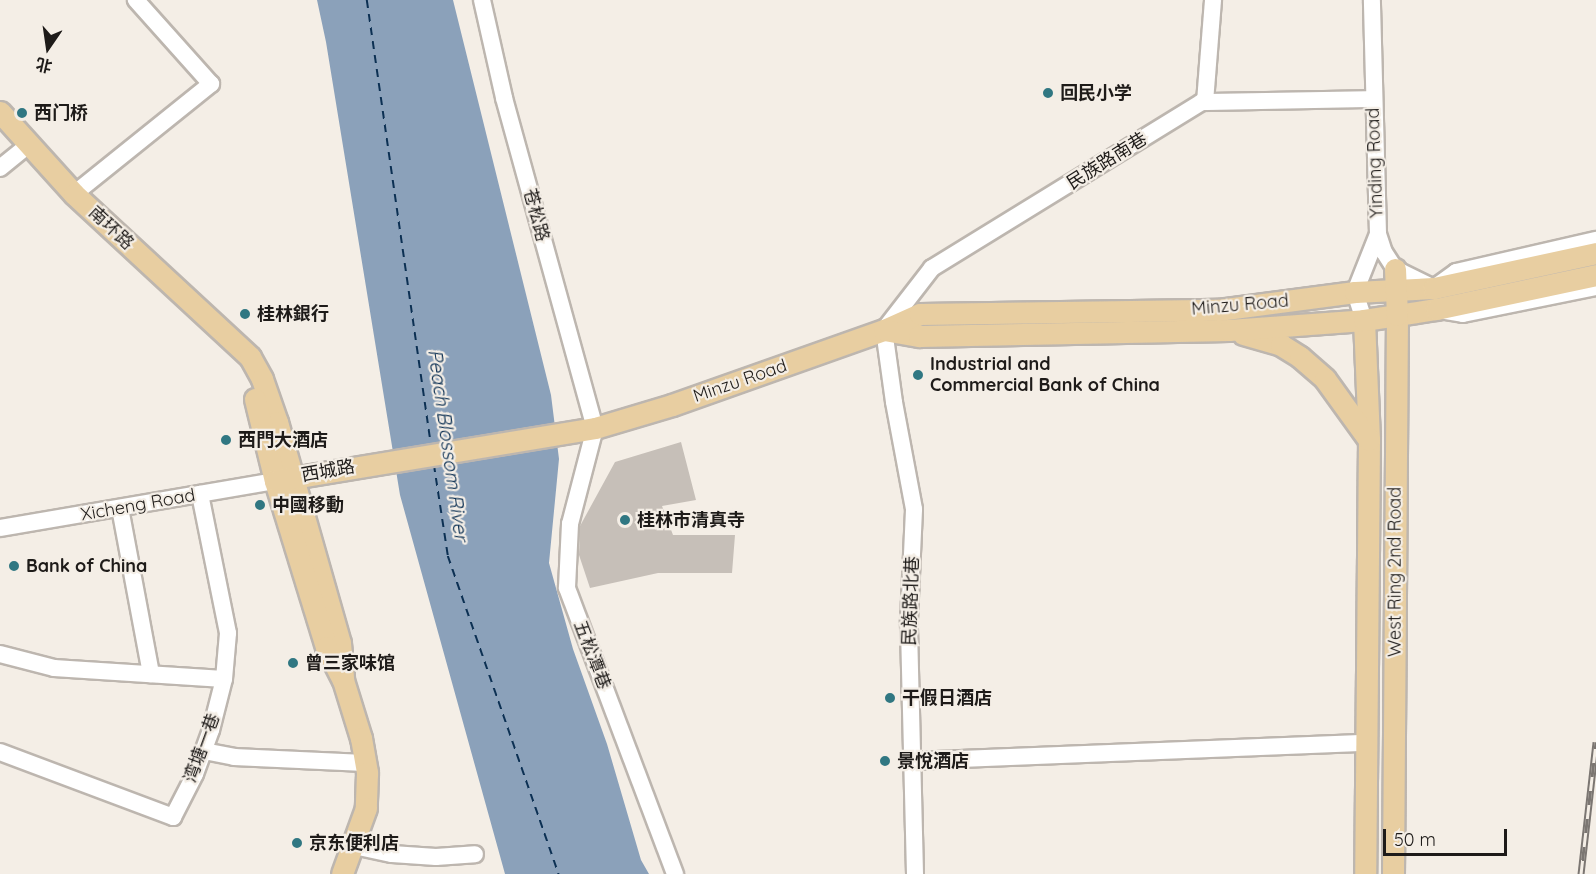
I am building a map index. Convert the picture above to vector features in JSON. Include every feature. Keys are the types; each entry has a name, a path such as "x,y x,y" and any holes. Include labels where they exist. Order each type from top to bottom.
{"main road":[{"name":"南环路","path":"0,112 74,194 229,337 250,384 340,643 343,680 365,763 366,808 342,874"},
{"name":"Minzu Road","path":"884,330 920,336 1230,330 1364,320 1397,315 1435,299 1596,253"},
{"name":"Minzu Road","path":"381,462 595,428 672,405 884,330 920,314 1218,310 1355,292 1395,280 1435,299 1596,275"},
{"name":"West Ring 2nd Road","path":"1393,874 1397,315 1395,280"},
{"name":"West Ring 2nd Road","path":"1364,320 1369,440 1365,874"},
{"path":"1230,330 1271,342 1300,357 1325,379 1369,440"},
{"name":"西城路","path":"284,479 381,462"}],"street":[{"path":"74,194 211,84 136,0"},
{"name":"苍松路","path":"482,0 504,98 595,428"},
{"path":"1214,0 1205,102 1373,99"},
{"name":"Yinding Road","path":"1355,292 1378,234 1372,0"},
{"name":"民族路南巷","path":"884,330 932,268 1205,102"},
{"path":"0,168 28,145"},
{"path":"1378,234 1395,280"},
{"path":"1596,240 1456,272 1435,299 1462,314 1596,287"},
{"path":"1355,292 1364,320"},
{"name":"民族路北巷","path":"884,330 894,402 914,509 909,620 915,874"},
{"name":"五松潭巷","path":"595,428 570,524 567,588 675,874"},
{"name":"Xicheng Road","path":"0,528 284,479"},
{"name":"湾塘一巷","path":"0,752 173,817 204,751 224,679 228,633 200,494"},
{"path":"120,508 151,674"},
{"path":"0,654 54,668 224,679"},
{"path":"912,762 1365,743"},
{"path":"204,751 234,757 365,763"},
{"path":"354,846 403,855 436,857 475,854"}],"water":[{"name":"Peach Blossom River","path":"317,0 453,0 551,395 559,459 549,563 573,649 607,744 641,860 649,874 505,874 400,495 326,42"}],"building":[{"name":"桂林市清真寺","path":"681,442 696,500 662,506 673,535 735,535 732,573 658,573 590,588 579,555 580,526 615,462"}],"ferry route":[{"path":"367,0 431,444"},
{"path":"434,464 448,556 559,874"}],"railway":[{"path":"1581,874 1596,742"}],"place":[{"name":"回民小学","path":"1048,93"},
{"name":"西门桥","path":"22,113"},
{"name":"桂林銀行","path":"245,314"},
{"name":"Industrial and Commercial Bank of China","path":"918,375"},
{"name":"西門大酒店","path":"226,440"},
{"name":"中國移動","path":"260,505"},
{"name":"桂林市清真寺","path":"625,520"},
{"name":"Bank of China","path":"14,566"},
{"name":"曾三家味馆","path":"293,663"},
{"name":"干假日酒店","path":"890,698"},
{"name":"景悅酒店","path":"885,761"},
{"name":"京东便利店","path":"297,843"}]}
